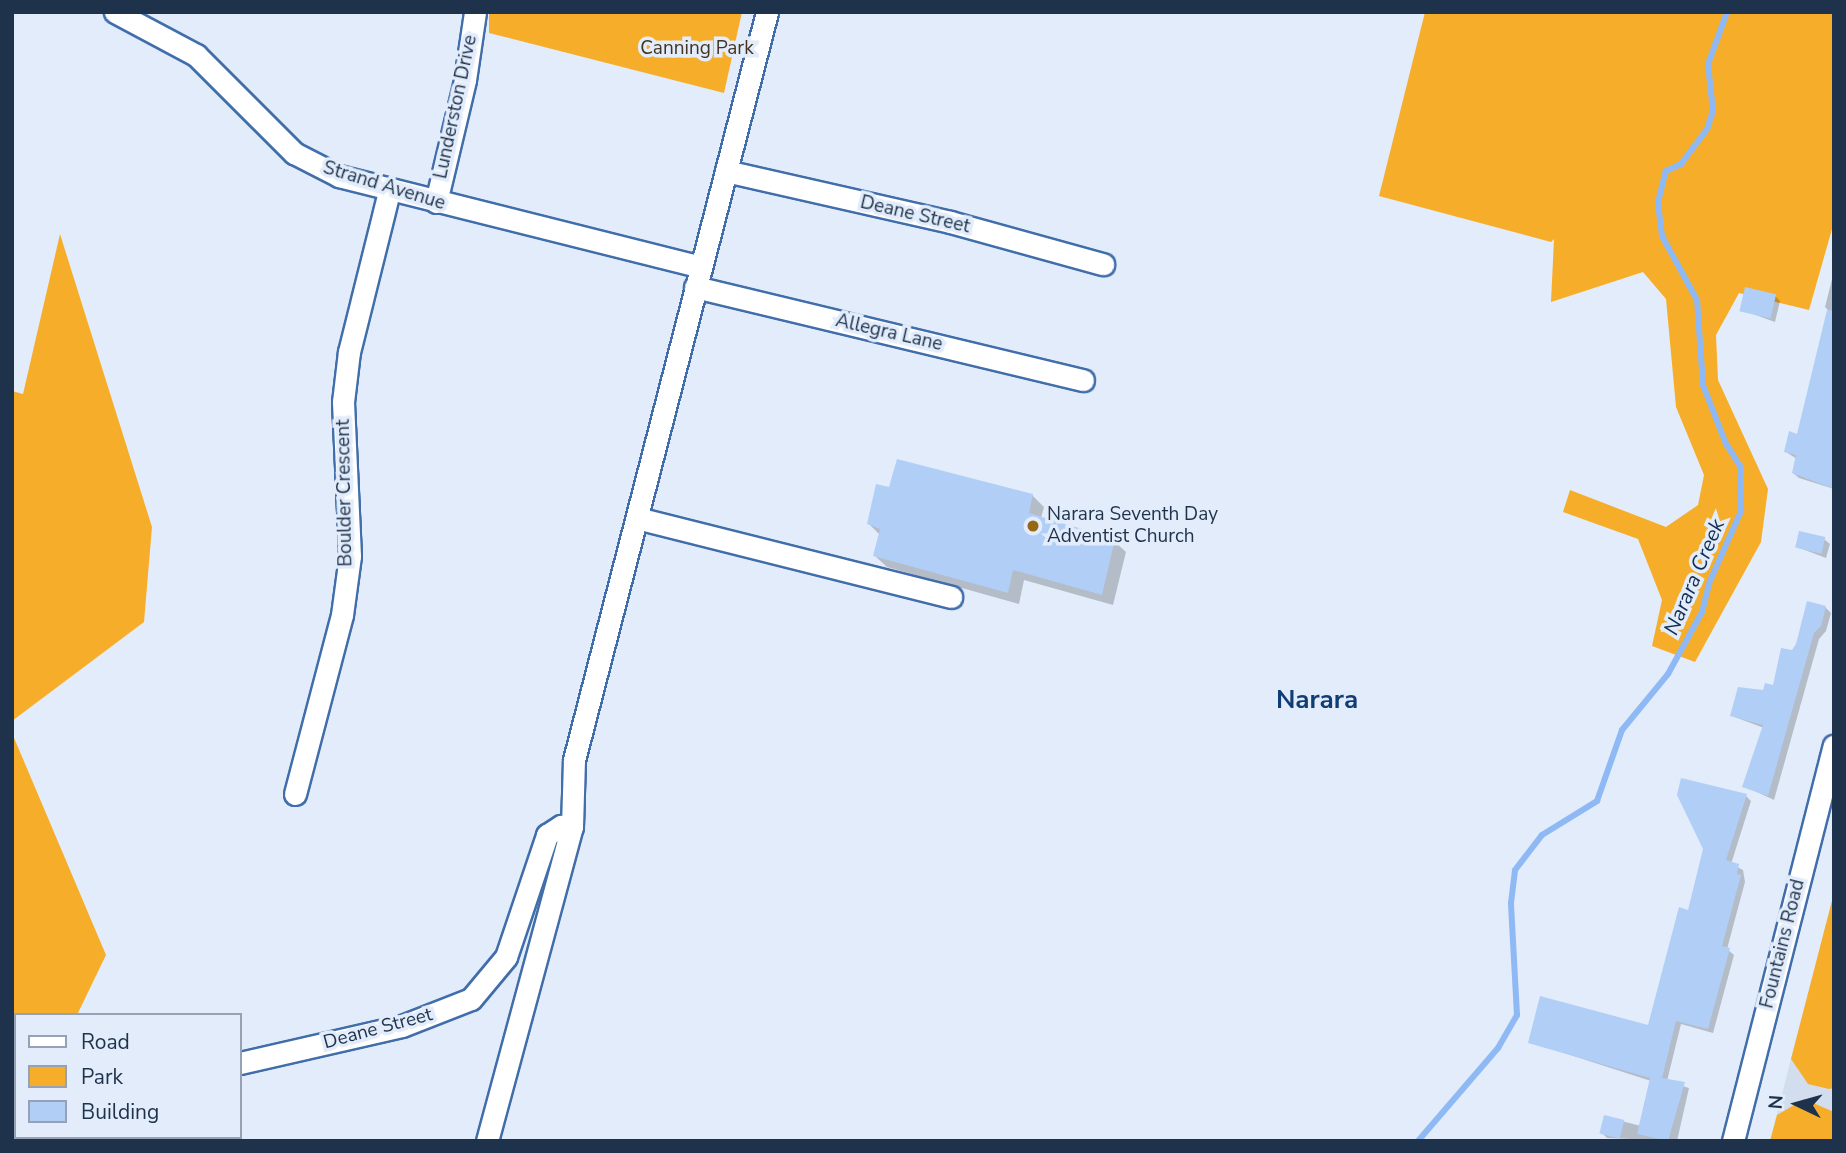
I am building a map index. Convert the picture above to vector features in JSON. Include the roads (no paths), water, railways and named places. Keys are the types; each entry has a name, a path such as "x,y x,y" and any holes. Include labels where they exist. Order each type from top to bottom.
{"street":[{"name":"Strand Avenue","path":"114,12 206,63 295,153 339,176 697,277"},
{"name":"Lunderston Drive","path":"436,202 466,80 475,12"},
{"path":"487,1141 572,827 574,760 767,12"},
{"name":"Deane Street","path":"726,171 950,222 1103,264"},
{"name":"Boulder Crescent","path":"295,794 342,615 350,556 343,402 349,352 389,191"},
{"name":"Allegra Lane","path":"697,277 1083,380"},
{"path":"637,518 951,597"},
{"name":"Fountains Road","path":"1733,1141 1834,746"},
{"name":"Deane Street","path":"242,1063 402,1026 471,999 506,957 547,835 561,825 572,827"}],"waterway":[{"name":"Narara Creek","path":"1418,1141 1498,1048 1517,1015 1511,903 1515,870 1542,835 1597,801 1622,730 1668,674 1702,612 1710,581 1741,511 1740,466 1726,444 1703,385 1697,300 1662,236 1658,202 1666,171 1681,164 1707,129 1713,111 1708,64 1727,12"}],"place":[{"name":"Narara Seventh Day Adventist Church","path":"1033,526"}],"district":[{"name":"Narara","path":"1317,700"}],"park label":[{"name":"Canning Park","path":"697,49"}]}
